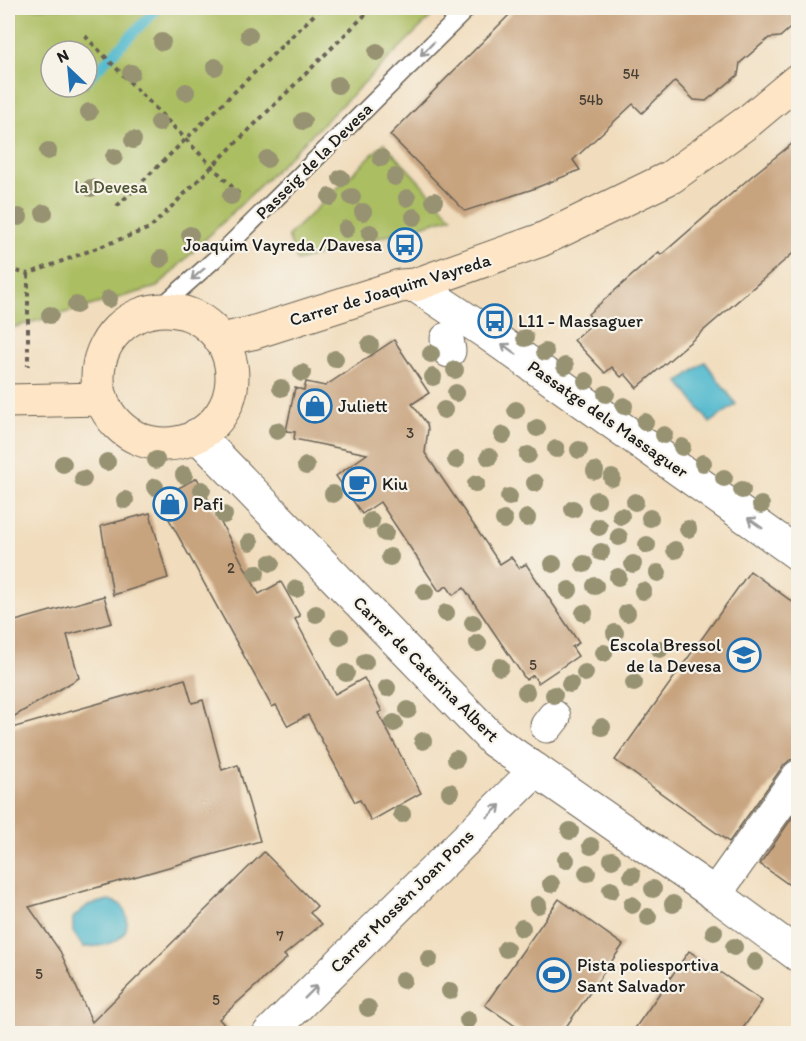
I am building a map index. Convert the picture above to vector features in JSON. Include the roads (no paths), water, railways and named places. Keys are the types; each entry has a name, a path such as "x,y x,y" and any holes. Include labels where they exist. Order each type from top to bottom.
{"street":[{"name":"Carrer de Joaquim Vayreda","path":"221,340 252,333 400,286 416,285 541,240 671,177 750,120 798,80"},
{"name":"Passatge dels Massaguer","path":"416,285 798,554"},
{"path":"156,310 184,312 203,321 221,340 228,353 232,371 230,393 219,416 209,428 189,440 164,444 148,441 123,429 109,413 102,399 97,375 100,360 110,338 122,324 136,316 156,310"},
{"path":"8,401 102,399"},
{"name":"Carrer de Caterina Albert","path":"197,435 494,741 716,894 798,954"},
{"name":"Carrer Mossèn Joan Pons","path":"269,1034 536,770"},
{"path":"716,894 798,777"}],"lane":[{"name":"Passeig de la Devesa","path":"156,310 215,259 468,8"}],"water":[{"path":"705,362 736,404 710,423 679,382"},
{"path":"109,900 122,905 127,919 123,934 105,945 83,947 73,932 73,918 88,905"}],"waterway":[{"path":"99,68 158,8"}],"place":[{"name":"Joaquim Vayreda /Davesa","path":"405,245"},
{"name":"L11 - Massaguer","path":"495,321"},
{"name":"Juliett","path":"315,406"},
{"name":"Kiu","path":"359,484"},
{"name":"Pafi","path":"170,504"},
{"name":"Escola Bressol de la Devesa","path":"744,655"},
{"name":"Pista poliesportiva Sant Salvador","path":"554,975"}],"park label":[{"name":"la Devesa","path":"111,187"}]}
